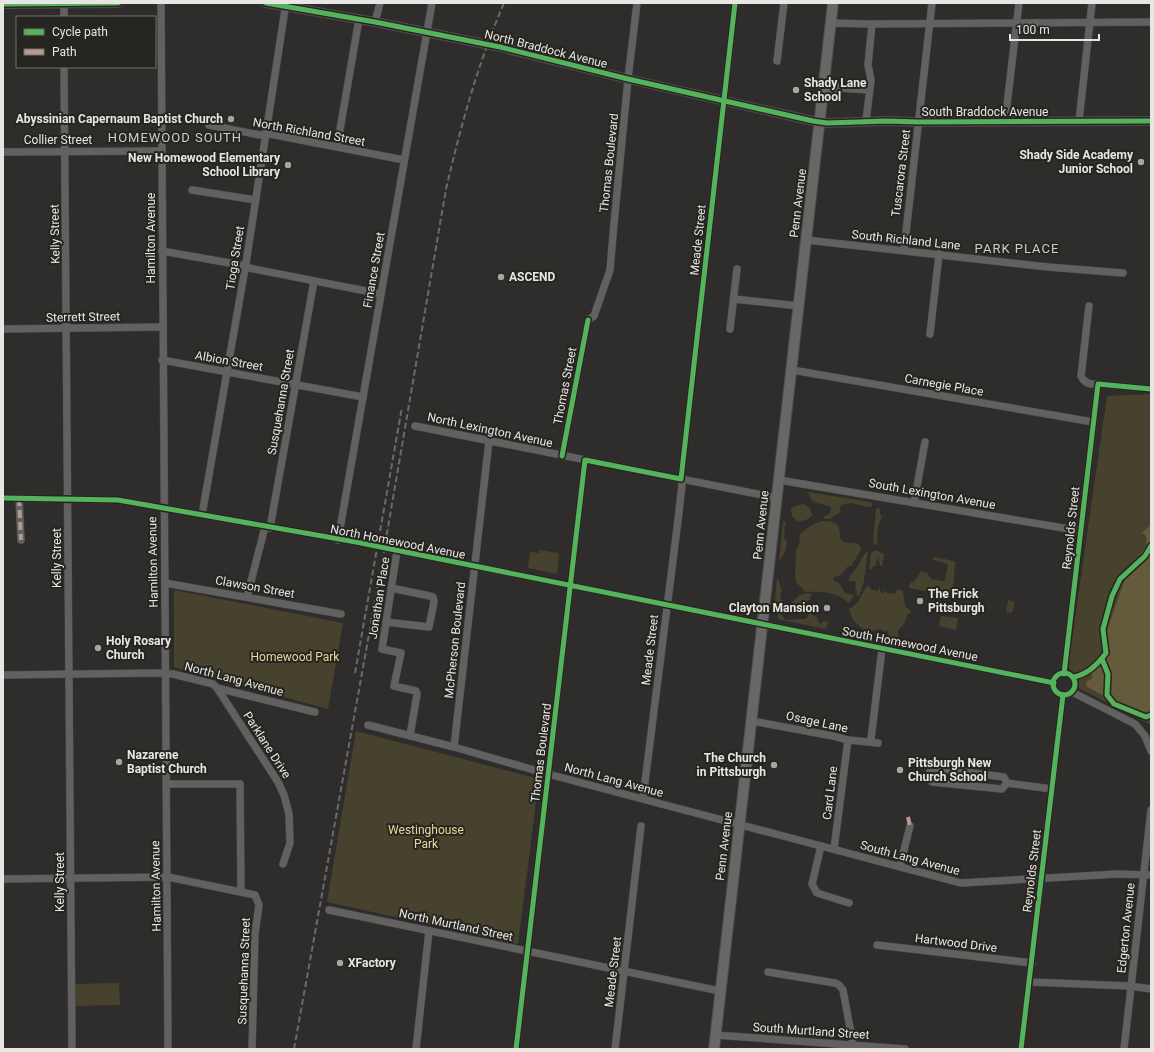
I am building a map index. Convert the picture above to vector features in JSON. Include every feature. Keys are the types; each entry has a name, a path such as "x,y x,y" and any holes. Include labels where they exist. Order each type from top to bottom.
{"highway":[{"name":"Penn Avenue","path":"714,1049 833,3"}],"main road":[{"path":"3,4 118,3"},
{"name":"North Braddock Avenue","path":"266,3 286,4 500,47 628,79 819,122"},
{"name":"South Braddock Avenue","path":"819,122 1151,121"}],"street":[{"path":"64,3 64,16"},
{"name":"Hamilton Avenue","path":"161,3 162,360 168,877 168,1049"},
{"path":"375,22 380,3"},
{"name":"Finance Street","path":"338,540 432,3"},
{"name":"Thomas Boulevard","path":"588,320 594,316 610,270 628,79 637,3"},
{"name":"Meade Street","path":"643,798 679,506 735,3"},
{"path":"777,61 784,3"},
{"name":"Tuscarora Street","path":"904,250 932,3"},
{"path":"1005,122 1019,3"},
{"path":"1079,121 1092,3"},
{"name":"Tioga Street","path":"202,516 246,266 286,4"},
{"path":"337,147 359,19"},
{"path":"831,23 929,24 1151,22"},
{"path":"866,121 871,80 868,66 870,24"},
{"name":"Kelly Street","path":"64,68 72,1049"},
{"path":"825,76 839,88"},
{"path":"823,94 839,88 869,90"},
{"name":"North Richland Street","path":"209,125 260,135 274,135 404,160"},
{"name":"Collier Street","path":"3,152 161,150"},
{"path":"192,190 256,200"},
{"name":"South Richland Lane","path":"806,240 939,254 1048,268 1123,274"},
{"path":"162,251 246,266 381,294"},
{"path":"930,334 939,254"},
{"path":"730,329 737,269"},
{"name":"Susquehanna Street","path":"247,597 268,527 314,281"},
{"path":"734,299 799,306"},
{"path":"1088,306 1081,376 1083,380 1087,383 1093,384 1151,389"},
{"name":"Thomas Street","path":"562,456 588,320"},
{"name":"Sterrett Street","path":"3,329 162,327"},
{"name":"Albion Street","path":"162,360 363,396"},
{"name":"Carnegie Place","path":"792,370 1093,422"},
{"name":"Reynolds Street","path":"1064,674 1098,384"},
{"name":"North Lexington Avenue","path":"414,426 777,498"},
{"name":"McPherson Boulevard","path":"454,747 490,441"},
{"path":"914,503 925,442"},
{"name":"Thomas Boulevard","path":"516,1049 584,460"},
{"name":"South Lexington Avenue","path":"779,480 1081,531"},
{"name":"North Homewood Avenue","path":"3,498 118,500 397,551 763,625"},
{"path":"19,498 20,540"},
{"name":"Jonathan Place","path":"397,551 382,648 401,653 394,686 416,691 418,697 410,736"},
{"name":"Clawson Street","path":"165,582 341,614"},
{"path":"386,622 429,627 434,602 433,597 430,596 391,588"},
{"name":"South Homewood Avenue","path":"763,625 1054,683"},
{"path":"871,739 882,649"},
{"name":"North Lang Avenue","path":"3,675 165,673 213,684 217,688 315,712"},
{"path":"1072,692 1074,688 1074,681 1071,676 1064,674 1059,675 1054,683 1057,692 1063,695 1072,692 1135,724 1146,736 1151,751"},
{"name":"Parklane Drive","path":"217,688 278,782 284,795 289,814 290,843 283,864"},
{"name":"Reynolds Street","path":"1021,1049 1063,695"},
{"name":"Osage Lane","path":"752,720 848,740 878,744"},
{"name":"North Lang Avenue","path":"368,725 740,824"},
{"name":"Card Lane","path":"834,849 848,740"},
{"path":"933,768 1004,777 1007,784 1002,789 932,782 930,778 930,771 933,768"},
{"path":"3,878 168,877 241,892 240,784 166,784"},
{"path":"1007,784 1052,789"},
{"name":"Edgerton Avenue","path":"1124,1049 1151,810"},
{"name":"South Lang Avenue","path":"740,824 961,883 1118,874 1151,876"},
{"name":"Meade Street","path":"616,1049 641,826"},
{"path":"900,866 910,826"},
{"path":"821,846 812,884 817,893 849,903"},
{"name":"Susquehanna Street","path":"241,892 255,895 258,904 255,934 252,1049"},
{"name":"North Murtland Street","path":"329,910 720,992"},
{"path":"416,1049 430,931"},
{"name":"Hartwood Drive","path":"877,945 1032,963"},
{"path":"768,972 835,983 839,985 843,990 853,1044"},
{"path":"1029,982 1130,986 1151,989"},
{"name":"South Murtland Street","path":"715,1035 798,1045 853,1044 866,1047 905,1049"}],"green space":[{"path":"1151,394 1151,725 1080,689 1076,677 1068,667 1107,396"},
{"path":"808,492 870,502 872,503 872,506 868,507 851,503 841,505 839,513 831,519 826,519 823,518 829,514 831,508 813,501"},
{"path":"803,504 808,506 813,515 808,519 798,522 791,513 791,509 795,506"},
{"path":"876,509 880,509 880,515 882,516 878,526 877,545 874,544 873,541"},
{"path":"783,521 786,522 784,537 787,542 785,552 779,562"},
{"path":"822,521 835,523 838,525 843,542 855,543 859,545 861,550 851,566 847,567 841,575 834,577 833,580 839,583 845,593 854,595 849,603 845,599 835,594 806,592 795,579 796,550 800,542 799,535 813,524"},
{"path":"539,550 559,553 557,574 528,568 530,552 539,553"},
{"path":"868,550 864,581 859,596 856,595 857,592 855,588 855,581 849,581 849,576 855,571"},
{"path":"875,550 884,554 882,566 880,566 878,557 875,566 872,567 872,569 869,569 871,553"},
{"path":"934,557 955,562 953,588 951,593 947,595 909,588 910,583 914,582 922,570 923,572 927,573 931,579 945,580 948,565 946,563 932,560"},
{"path":"777,577 782,590 780,595 782,601 776,613 774,612"},
{"path":"869,585 870,589 878,591 880,586 880,591 882,594 885,587 885,592 895,594 897,589 903,591 905,606 912,612 908,614 904,624 898,630 898,637 889,637 887,630 884,632 881,629 866,632 853,620 849,609 857,603 866,587"},
{"name":"Homewood Park","path":"174,590 343,623 328,709 174,667"},
{"path":"811,593 810,600 807,601 809,611 817,618 820,624 826,620 828,623 826,629 777,619 779,611 785,620 806,619 809,615 807,611 798,611 791,603 800,595"},
{"path":"1008,600 1015,602 1012,613 1006,612"},
{"path":"965,602 975,604 972,615 962,614"},
{"path":"941,616 958,618 956,629 939,626"},
{"name":"Westinghouse Park","path":"356,731 539,779 518,944 327,902"},
{"path":"119,983 120,1005 73,1006 73,984"}],"shaded area":[{"path":"1151,525 1151,717 1124,706 1087,687 1086,682 1092,679 1092,672 1103,663 1107,656 1107,630 1126,576 1133,562 1147,546 1146,536 1142,533"}],"railway":[{"path":"294,1049 381,568 446,189 478,71 504,3"},
{"path":"355,673 402,407"}],"marked path":[{"path":"19,498 21,540"},
{"path":"908,817 910,826"}],"cycle path":[{"path":"3,4 118,3"},
{"path":"266,3 375,22 500,47 628,79 827,123 887,121 1151,121"},
{"path":"516,1049 585,460 681,479 735,3"},
{"path":"562,456 588,320"},
{"path":"1064,674 1098,384 1151,389"},
{"path":"3,498 118,500 356,542 1054,683"},
{"path":"1073,677 1083,674 1092,668 1106,653 1103,629 1112,596 1120,579 1145,556 1151,546"},
{"path":"1102,659 1108,674 1107,695 1114,704 1146,717 1151,715"},
{"path":"1064,673 1068,674 1074,680 1075,684 1074,688 1068,694 1064,695 1060,694 1054,688 1053,684 1054,680 1060,674 1064,673"},
{"path":"1021,1049 1063,695"}],"place":[{"name":"Shady Lane School","path":"796,90"},
{"name":"Abyssinian Capernaum Baptist Church","path":"231,119"},
{"name":"Shady Side Academy Junior School","path":"1141,162"},
{"name":"New Homewood Elementary School Library","path":"288,165"},
{"name":"ASCEND","path":"501,277"},
{"name":"The Frick Pittsburgh","path":"920,601"},
{"name":"Clayton Mansion","path":"827,608"},
{"name":"Holy Rosary Church","path":"98,648"},
{"name":"Nazarene Baptist Church","path":"119,762"},
{"name":"The Church in Pittsburgh","path":"774,765"},
{"name":"Pittsburgh New Church School","path":"900,770"},
{"name":"XFactory","path":"340,963"}],"district":[{"name":"HOMEWOOD SOUTH","path":"175,137"},
{"name":"PARK PLACE","path":"1017,248"}]}
